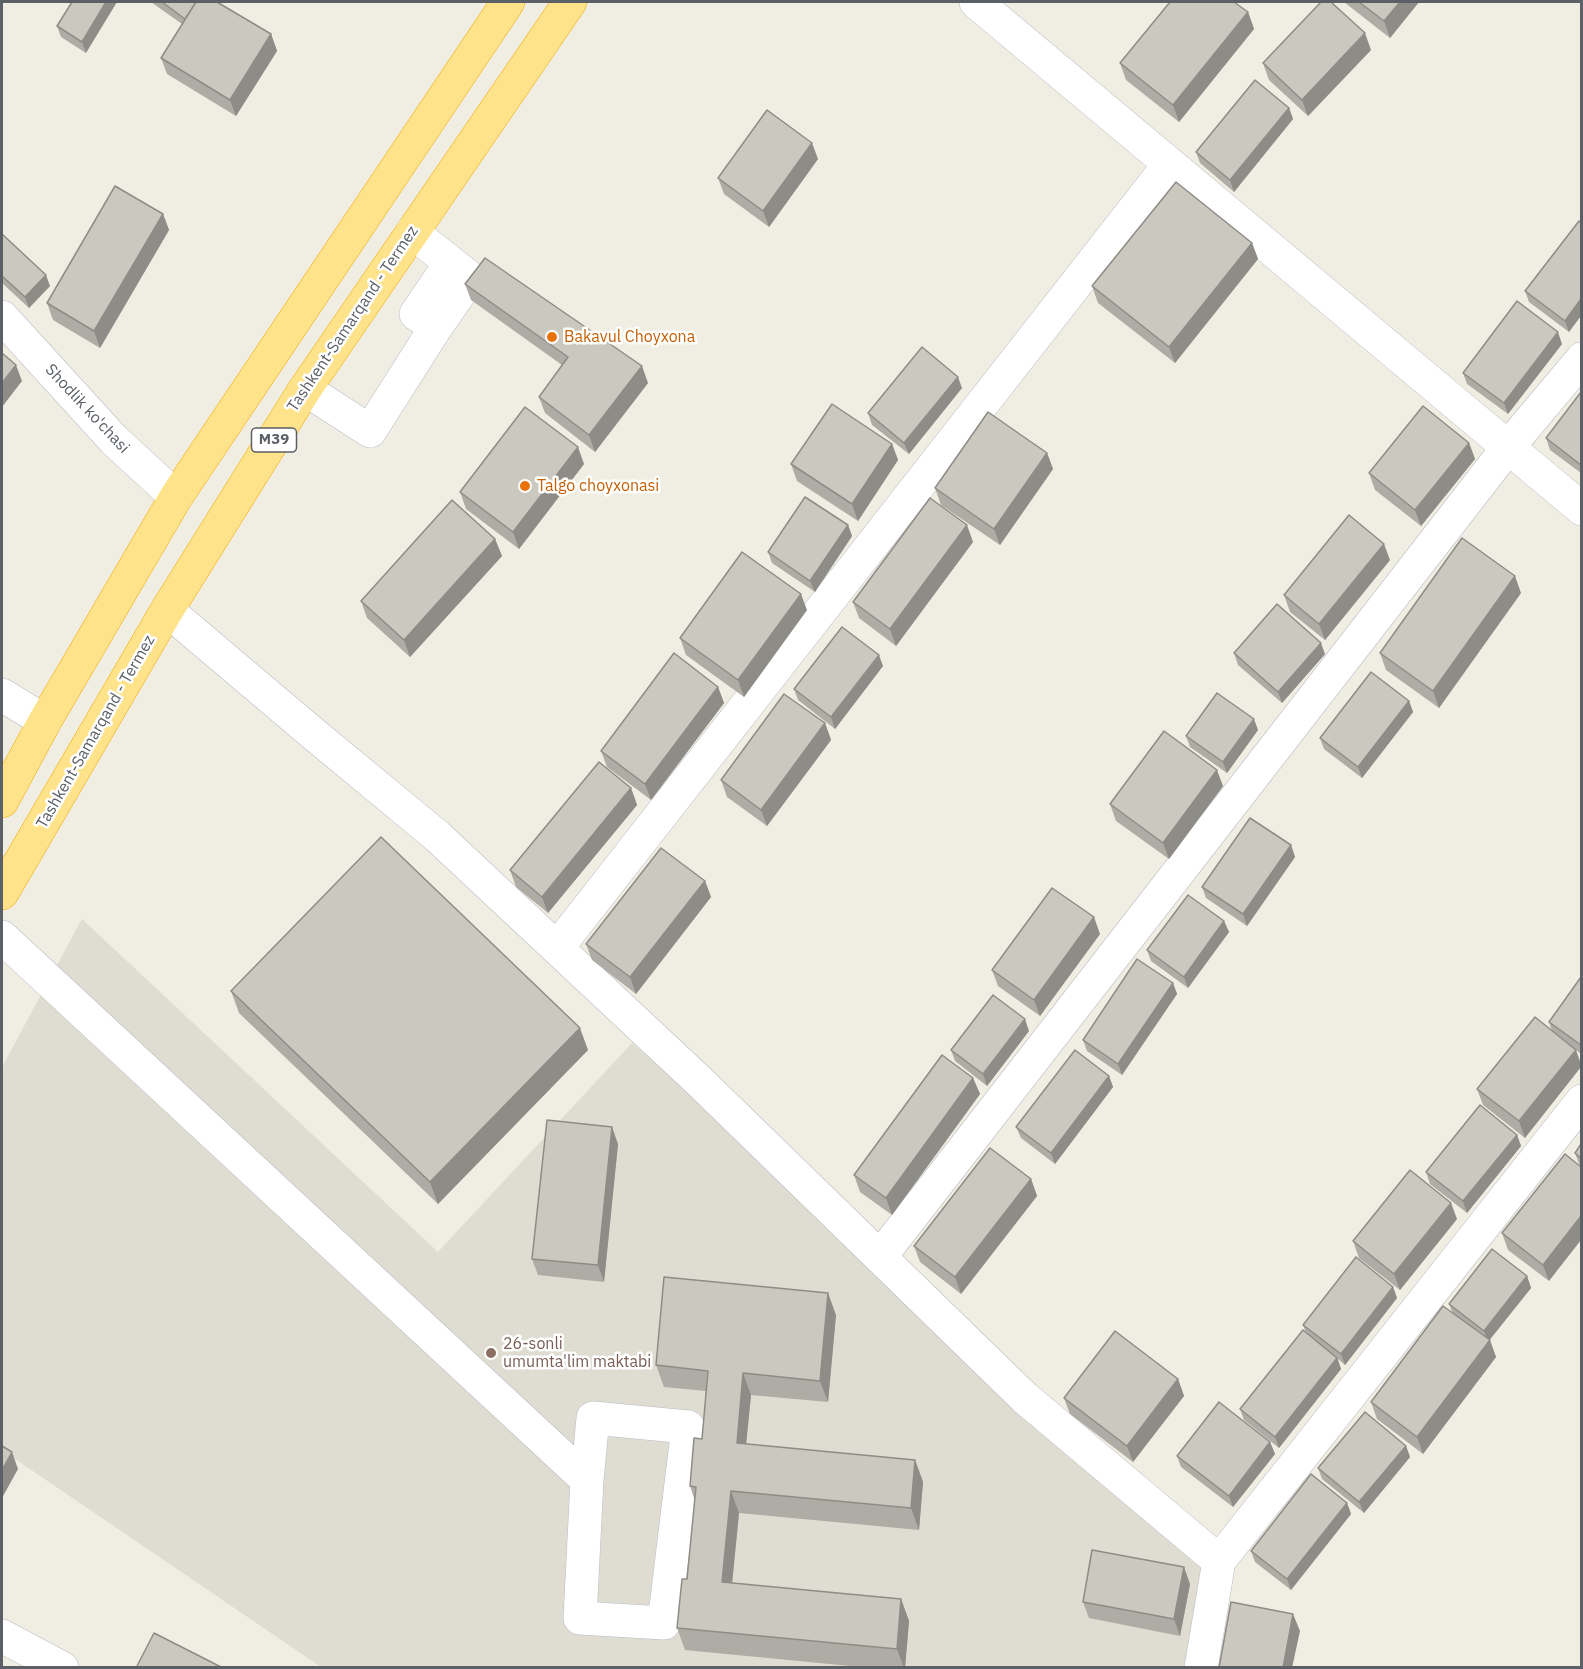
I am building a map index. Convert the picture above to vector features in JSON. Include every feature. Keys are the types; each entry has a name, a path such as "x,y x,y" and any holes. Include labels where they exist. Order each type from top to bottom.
{"highway":[{"name":"M39","path":"2,801 45,721 176,497 508,2"},
{"name":"Tashkent-Samarqand - Termez","path":"2,893 167,610 305,389 570,2"}],"street":[{"path":"976,2 1581,509"},
{"path":"557,948 1169,165"},
{"path":"305,389 370,431 470,278 412,231"},
{"name":"Shodlik ko'chasi","path":"2,317 114,440 176,497"},
{"path":"880,1257 1509,447 1581,358"},
{"path":"167,610 437,836 698,1080 1025,1398 1219,1561"},
{"path":"2,695 45,721"},
{"path":"2,937 587,1480"},
{"path":"1202,1668 1219,1561 1581,1101"},
{"path":"593,1418 688,1428 664,1623 580,1618 587,1480 593,1418"},
{"path":"2,1636 62,1668"}],"shaded area":[{"name":"26-sonli umumta'lim maktabi","path":"82,919 438,1252 632,1043 880,1257 1202,1566 1187,1667 321,1667 2,1450 2,1067"}],"building":[{"path":"72,2 106,2 82,42 57,26"},
{"path":"162,2 196,2 185,19"},
{"path":"196,2 217,2 271,34 230,100 161,58"},
{"path":"1170,2 1234,2 1248,12 1173,105 1120,63"},
{"path":"1321,2 1331,2 1365,33 1302,100 1263,63"},
{"path":"1359,2 1400,2 1384,21"},
{"path":"1255,80 1289,108 1230,180 1196,152"},
{"path":"767,110 812,143 763,211 718,178"},
{"path":"1176,182 1252,243 1169,347 1092,286"},
{"path":"115,186 163,214 94,331 47,303"},
{"path":"1579,221 1581,223 1581,299 1565,321 1525,291"},
{"path":"2,234 46,275 25,297 2,276"},
{"name":"Bakavul Choyxona","path":"485,258 642,366 589,435 539,397 568,357 465,284"},
{"path":"1517,301 1558,332 1504,403 1463,373"},
{"path":"922,347 958,377 904,443 868,413"},
{"path":"2,353 16,365 2,383"},
{"path":"1581,392 1581,465 1546,438"},
{"path":"832,404 892,444 852,504 791,464"},
{"path":"1423,406 1469,443 1415,510 1369,473"},
{"name":"Talgo choyxonasi","path":"525,407 578,447 513,532 460,492"},
{"path":"988,412 1047,453 994,529 935,488"},
{"path":"805,497 848,525 810,581 768,552"},
{"path":"930,498 967,525 890,629 853,602"},
{"path":"452,500 495,539 404,640 361,601"},
{"path":"1349,515 1384,544 1319,624 1284,595"},
{"path":"1462,538 1515,576 1433,691 1380,653"},
{"path":"742,552 801,594 738,680 680,638"},
{"path":"1277,604 1321,643 1278,692 1234,653"},
{"path":"842,627 879,655 831,717 794,689"},
{"path":"674,653 718,687 645,784 601,751"},
{"path":"1371,672 1409,701 1358,767 1320,738"},
{"path":"1217,693 1254,719 1223,762 1186,736"},
{"path":"784,694 825,723 761,810 721,780"},
{"path":"1164,731 1217,770 1163,843 1110,804"},
{"path":"599,762 631,788 542,897 510,870"},
{"path":"1250,818 1291,845 1243,914 1202,887"},
{"path":"381,837 580,1028 430,1182 231,991"},
{"path":"661,848 705,881 630,977 586,944"},
{"path":"1052,888 1094,917 1034,1000 992,970"},
{"path":"1188,895 1224,921 1184,977 1147,950"},
{"path":"1137,959 1173,983 1118,1064 1083,1040"},
{"path":"1581,977 1581,1045 1549,1022"},
{"path":"993,995 1025,1019 983,1074 951,1050"},
{"path":"1535,1017 1576,1050 1519,1121 1477,1089"},
{"path":"1075,1050 1109,1076 1051,1153 1016,1127"},
{"path":"942,1055 973,1078 886,1198 854,1175"},
{"path":"1480,1105 1517,1135 1463,1201 1426,1172"},
{"path":"547,1120 612,1127 598,1265 532,1259"},
{"path":"1581,1144 1581,1158 1575,1153"},
{"path":"990,1148 1031,1179 955,1277 914,1246"},
{"path":"1565,1154 1581,1167 1581,1216 1543,1265 1502,1233"},
{"path":"1410,1170 1451,1203 1394,1274 1353,1241"},
{"path":"1492,1249 1527,1276 1484,1331 1449,1304"},
{"path":"1356,1257 1393,1287 1341,1354 1303,1325"},
{"path":"664,1277 828,1293 820,1381 743,1373 737,1443 915,1460 911,1508 731,1491 722,1582 901,1599 897,1649 677,1628 682,1579 687,1579 696,1487 690,1486 694,1438 702,1439 708,1371 656,1365"},
{"path":"1443,1306 1490,1340 1417,1437 1371,1402"},
{"path":"1303,1330 1337,1358 1275,1437 1240,1409"},
{"path":"1115,1331 1178,1379 1127,1446 1064,1398"},
{"path":"1219,1402 1270,1442 1229,1496 1177,1456"},
{"path":"1365,1412 1406,1446 1359,1502 1318,1468"},
{"path":"2,1446 12,1452 2,1470"},
{"path":"1311,1474 1347,1503 1287,1579 1251,1551"},
{"path":"1092,1550 1184,1567 1174,1619 1083,1602"},
{"path":"1231,1602 1293,1614 1283,1668 1219,1668"},
{"path":"154,1633 223,1668 136,1668"}],"place":[{"name":"Bakavul Choyxona","path":"552,337"},
{"name":"Talgo choyxonasi","path":"525,486"},
{"name":"26-sonli umumta'lim maktabi","path":"491,1353"}]}
